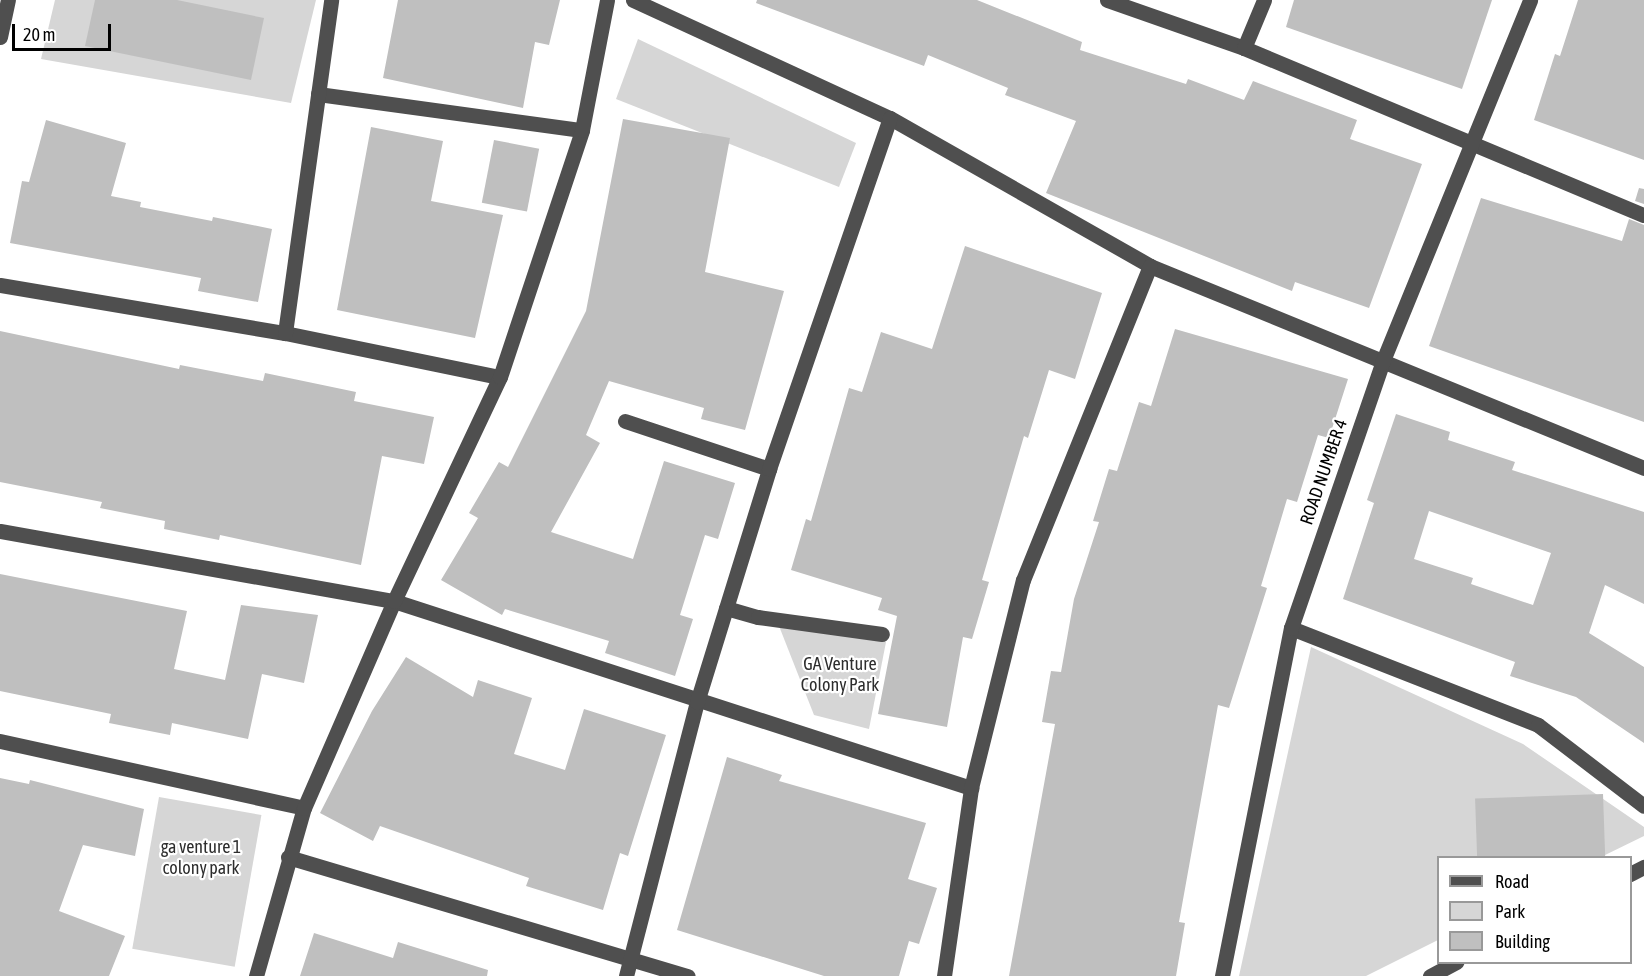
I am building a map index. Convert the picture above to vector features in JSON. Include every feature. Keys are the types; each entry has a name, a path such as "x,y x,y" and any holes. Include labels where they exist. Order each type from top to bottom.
{"street":[{"path":"0,37 8,0"},
{"path":"285,333 331,0"},
{"path":"256,976 288,856 304,808 394,601 500,377 582,130 607,0"},
{"path":"633,0 890,118 1149,266 1644,468"},
{"path":"1107,0 1244,48 1470,140 1644,215"},
{"path":"1244,48 1264,0"},
{"name":"ROAD NUMBER 4","path":"1222,976 1292,628 1382,363 1470,140 1530,0"},
{"path":"318,94 582,130"},
{"path":"626,976 697,702 769,469 890,118"},
{"path":"945,976 971,788 1023,580 1149,266"},
{"path":"0,285 285,333 500,377"},
{"path":"625,421 769,469"},
{"path":"0,531 394,601 697,702 971,788"},
{"path":"726,608 758,617 882,634"},
{"path":"1292,628 1538,725 1644,806"},
{"path":"0,741 304,808"},
{"path":"288,856 688,976"},
{"path":"1430,976 1454,964"}],"green space":[{"path":"55,0 316,0 291,103 41,59"},
{"path":"638,39 856,143 839,187 616,99"},
{"name":"GA Venture Colony Park","path":"779,626 886,642 869,729 814,715"},
{"path":"1311,647 1523,744 1644,827 1644,836 1603,856 1437,856 1437,940 1366,976 1239,976"},
{"name":"ga venture 1 colony park","path":"159,797 261,815 235,967 132,949"}],"building":[{"path":"95,0 177,0 264,18 251,80 85,46"},
{"path":"398,0 560,0 549,45 535,42 523,108 383,78"},
{"path":"757,0 977,0 1082,42 1080,50 1186,84 1188,79 1244,100 1253,81 1357,120 1350,139 1422,164 1369,308 1295,282 1292,291 1046,193 1076,121 1005,95 1008,88 928,55 924,66 756,3"},
{"path":"1294,0 1492,0 1462,89 1286,27"},
{"path":"1578,0 1644,0 1644,160 1534,120 1555,54 1560,56"},
{"path":"623,119 730,138 705,272 784,291 745,430 701,419 704,408 609,381 586,435 600,443 551,532 633,559 664,461 735,483 718,539 705,535 680,615 693,619 675,676 605,653 609,641 505,609 502,615 441,580 478,518 469,513 499,462 508,467 586,311"},
{"path":"46,120 126,143 111,196 141,202 140,207 212,221 213,217 272,229 258,302 198,291 201,278 10,243 22,181 29,182"},
{"path":"371,127 443,141 431,201 503,215 475,338 337,310"},
{"path":"494,140 539,149 527,212 482,203"},
{"path":"1639,188 1644,189 1644,204 1635,201"},
{"path":"1481,198 1622,241 1629,219 1644,225 1644,422 1429,346"},
{"path":"965,246 1102,293 1075,379 1049,370 1028,438 1024,436 982,580 989,582 972,639 963,637 947,727 878,714 897,616 878,610 882,598 791,570 806,519 811,521 849,388 862,392 881,332 932,349"},
{"path":"1175,329 1348,379 1329,438 1318,435 1297,502 1287,499 1261,586 1267,588 1229,708 1218,705 1179,922 1185,923 1176,976 1009,976 1055,724 1042,722 1051,671 1061,672 1074,599 1099,522 1093,521 1109,469 1117,471 1139,402 1151,406"},
{"path":"0,331 179,369 180,365 263,381 265,373 356,392 354,401 434,417 424,464 382,456 361,565 220,535 219,540 164,529 165,521 100,508 102,502 0,482"},
{"path":"1396,414 1450,432 1448,440 1515,462 1512,470 1644,512 1644,604 1605,585 1589,633 1644,667 1644,743 1576,697 1510,676 1515,662 1343,599 1374,503 1367,500","holes":["1429,511 1551,553 1533,605 1471,584 1473,578 1414,559"]},
{"path":"0,574 187,611 174,669 225,680 241,605 318,615 304,683 262,674 248,739 172,723 170,735 109,723 111,714 0,691"},
{"path":"406,657 473,697 478,680 532,698 514,754 565,770 584,709 666,735 628,856 620,853 603,910 526,886 529,878 380,826 373,841 320,813 372,711"},
{"path":"727,757 782,775 779,781 926,823 908,879 937,888 919,944 909,941 899,976 824,976 677,930"},
{"path":"0,778 29,784 30,780 144,809 135,856 83,845 59,911 125,936 109,976 0,976"},
{"path":"1603,794 1605,856 1477,856 1475,798"},
{"path":"314,933 393,958 398,942 488,970 487,976 300,976"}]}
